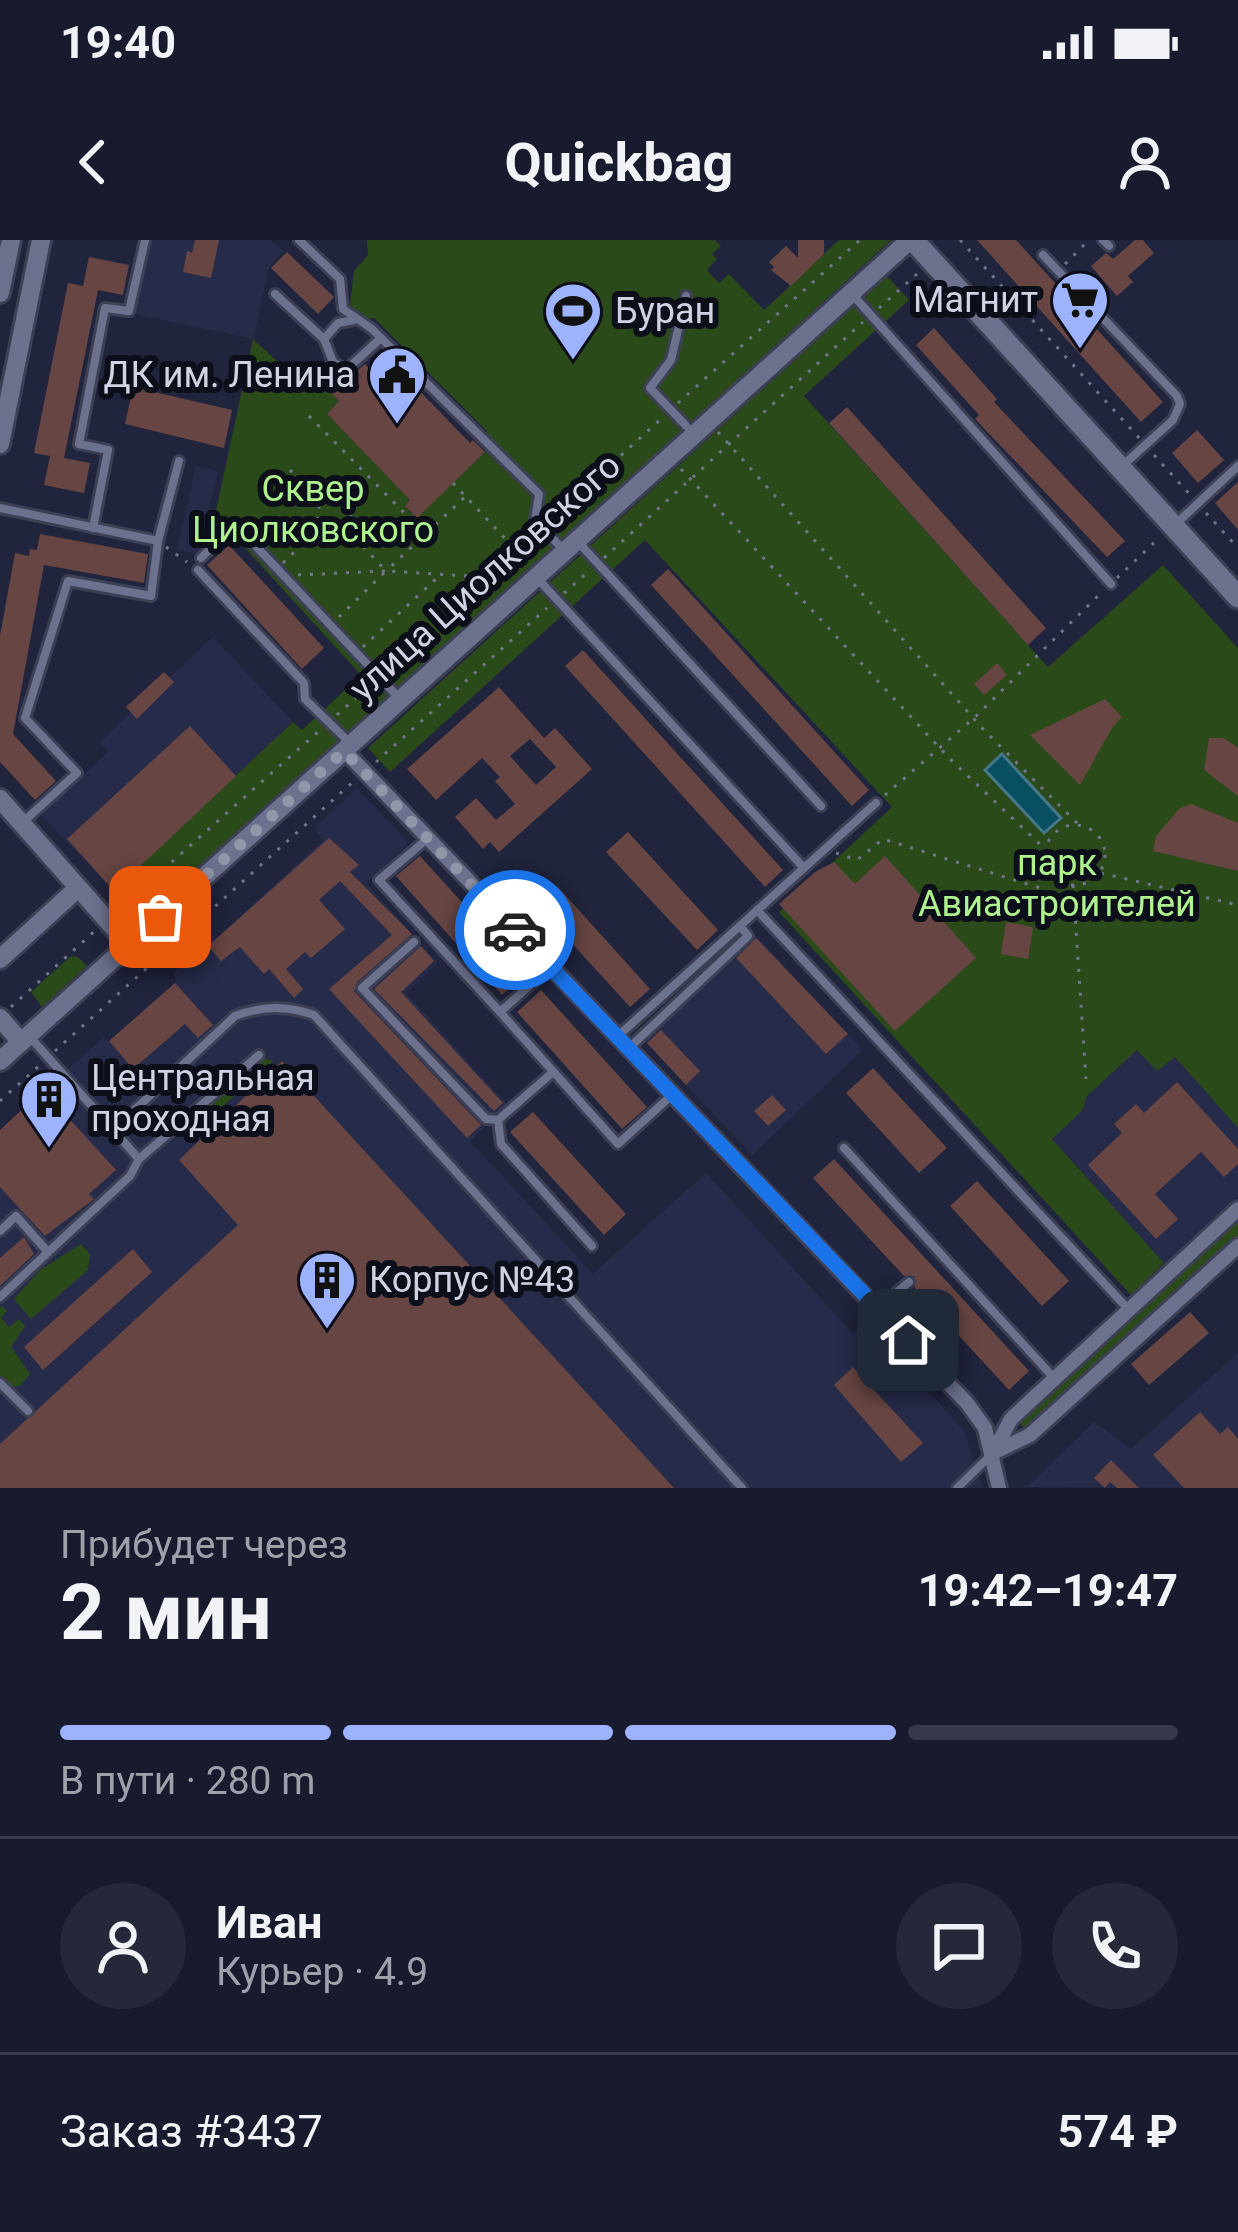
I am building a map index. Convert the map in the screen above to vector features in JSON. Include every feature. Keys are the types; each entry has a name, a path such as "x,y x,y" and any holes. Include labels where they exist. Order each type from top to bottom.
{"main road":[{"path":"911,240 1238,597"}],"street":[{"path":"0,292 11,240"},
{"path":"0,444 41,240"},
{"name":"улица Циолковского","path":"0,1060 911,240"},
{"path":"348,747 428,838 967,1402 985,1428 999,1488"},
{"path":"0,799 129,945"},
{"path":"0,959 79,888"},
{"path":"0,1017 24,1038"},
{"path":"993,1453 1011,1419 1238,1209"},
{"path":"993,1453 1030,1435 1238,1246"}],"lane":[{"path":"93,528 108,450 79,444 105,308 129,311 145,240"},
{"path":"299,240 340,279 343,309 380,338 539,494 535,521 598,563 821,806"},
{"path":"1043,254 1177,396 1178,413 1120,468"},
{"path":"850,293 1111,584"},
{"path":"275,294 324,339 333,362 346,370 380,338"},
{"path":"686,296 670,360 650,388 671,410 700,427"},
{"path":"324,339 338,322 355,320"},
{"path":"21,824 77,773 25,718 68,580 151,596 158,541 179,461"},
{"path":"1173,526 1238,466"},
{"path":"0,508 158,541"},
{"path":"201,558 235,524 401,700"},
{"path":"198,570 304,683 305,700 348,747"},
{"path":"536,576 804,868"},
{"path":"622,1043 740,926 876,803"},
{"path":"428,838 379,880 618,1144 672,1095"},
{"path":"757,910 1130,1310"},
{"path":"622,1043 748,936 740,926"},
{"path":"414,942 362,988 486,1119 498,1120 553,1072"},
{"path":"500,1012 550,967"},
{"path":"112,1131 235,1016 272,1007 314,1015 742,1488"},
{"path":"24,1038 48,1058 139,1159"},
{"path":"0,1297 130,1175 139,1159 259,1055"},
{"path":"498,1120 501,1144 592,1246"},
{"path":"844,1148 1055,1379"},
{"path":"0,1231 16,1216 47,1251"},
{"path":"929,1262 940,1253"},
{"path":"878,1308 909,1282"},
{"path":"0,1383 28,1411"},
{"path":"957,1488 993,1453"}],"path":[{"path":"0,1017 860,240"},
{"path":"960,240 1238,548"},
{"path":"1058,270 1089,240"},
{"path":"0,1101 931,260"},
{"path":"309,416 426,536"},
{"path":"668,454 940,748 1045,849 1048,870 1072,886 1100,873 1106,854 1093,830 1078,824 974,718 730,444 700,427"},
{"path":"290,470 322,502"},
{"path":"346,502 372,478"},
{"path":"453,483 517,550"},
{"path":"331,625 466,496"},
{"path":"335,498 346,502 351,512 346,528 336,533 320,526 316,515 322,502 335,498"},
{"path":"281,572 320,526"},
{"path":"876,803 974,718 1173,526"},
{"path":"346,528 386,571"},
{"path":"158,541 198,570"},
{"path":"281,572 487,577"},
{"path":"357,653 440,574"},
{"path":"1045,849 1060,828 1078,824"},
{"path":"825,849 857,860 883,839 1040,888"},
{"path":"1100,873 1238,905"},
{"path":"1072,886 1086,1079"}],"shaded area":[{"path":"150,240 270,240 283,251 269,268 253,339 135,314"},
{"path":"196,466 218,471 197,554 177,549"},
{"path":"213,637 293,722 114,891 41,815 108,752 100,742 130,713 126,707 164,672 170,677"},
{"path":"1002,754 1061,818 1044,833 985,770"},
{"path":"357,788 409,843 366,883 438,963 406,993 508,1105 470,1141 593,1274 706,1173 853,1334 867,1322 964,1431 983,1488 0,1488 0,1130 103,1038 109,1041 175,983 175,971 323,840 314,828"},
{"path":"757,937 863,1050 752,1155 637,1033 727,948 736,957"},
{"path":"1137,1050 1175,1056 1238,1128 1238,1196 1164,1263 1052,1139 1082,1111 1086,1097"},
{"path":"1238,1353 1238,1488 1027,1487 1094,1422 1131,1449"}],"green space":[{"name":"Сквер Циолковского","path":"367,240 715,240 721,246 712,254 717,259 707,270 719,283 729,274 764,310 839,240 891,240 152,915 135,915 113,891 293,722 302,730 361,675 215,515 253,339 294,377 305,366 339,401 327,414 410,500 405,506 416,518 486,451 487,431 374,318 364,319 350,305 354,271 368,255"},
{"name":"парк Авиастроителей","path":"887,276 909,300 804,396 1048,667 1163,565 1238,648 1238,1128 1175,1057 1157,1071 1137,1050 1087,1096 1082,1111 1052,1139 1164,1263 1131,1295 779,912 892,807 645,540 390,772 368,748"},
{"path":"71,956 87,966 42,1007 31,992"},
{"path":"265,1059 273,1061 190,1136 184,1124"},
{"path":"1238,1220 1238,1239 1034,1425 1024,1428 1019,1423"},
{"path":"81,1244 90,1254 88,1270 31,1319 14,1299 40,1270"},
{"path":"0,1308 7,1311 1,1318 9,1327 19,1319 25,1326 11,1347 30,1374 20,1386 13,1387 0,1375"}],"building":[{"path":"195,240 219,240 211,278 183,272 187,251 192,253"},
{"path":"798,240 824,240 824,254 791,286 771,270 774,267 769,262 786,246 798,258"},
{"path":"977,240 1016,240 1163,402 1141,422"},
{"path":"1135,240 1143,240 1154,253 1128,276 1133,282 1117,296 1091,266 1106,253 1113,259"},
{"path":"287,252 334,297 318,314 271,268"},
{"path":"89,257 129,265 123,295 98,290 64,458 90,463 84,493 44,485 50,456 34,453 68,283 83,286"},
{"path":"934,328 997,399 994,402 1125,541 1107,557 975,419 979,415 916,345"},
{"name":"ДК им. Ленина","path":"386,356 470,443 473,440 485,452 417,518 405,506 410,500 327,414 339,401 331,393 365,364 371,370"},
{"path":"133,387 232,410 224,448 125,424"},
{"path":"847,407 1046,628 1028,645 829,423"},
{"path":"1197,430 1224,460 1198,483 1172,453"},
{"path":"1238,482 1238,530 1215,503"},
{"path":"40,534 148,554 144,583 44,565 13,734 56,781 35,800 0,762 0,636 15,553 29,556 30,549 37,550"},
{"path":"229,545 324,648 302,669 207,565"},
{"path":"668,569 869,790 852,806 651,585"},
{"path":"583,650 783,870 765,887 565,666"},
{"path":"997,663 1007,675 984,695 974,684"},
{"path":"164,672 174,682 137,719 126,707"},
{"path":"499,687 544,738 555,728 592,769 499,852 490,842 483,849 455,817 476,798 496,820 515,804 482,758 436,800 407,769","holes":["530,739 556,767 536,785 510,756"]},
{"path":"1105,699 1122,717 1080,785 1030,735"},
{"path":"190,726 236,776 114,891 67,839"},
{"path":"1209,738 1224,738 1238,748 1238,796 1204,770"},
{"path":"1191,804 1238,823 1238,871 1153,851 1156,836 1179,809"},
{"path":"628,832 718,930 697,950 606,852"},
{"path":"329,838 359,865 350,872 412,934 357,982 354,991 481,1125 467,1138 329,989 392,935 340,881 319,900 345,929 311,958 305,952 286,969 303,989 294,998 269,969 264,974 240,947 221,961 208,946"},
{"path":"420,856 526,973 502,995 396,876"},
{"path":"885,856 976,958 895,1031 779,904 834,862 855,884"},
{"path":"557,886 650,989 630,1007 536,904"},
{"path":"1006,922 1033,927 1028,959 1001,954"},
{"path":"756,938 848,1034 826,1054 736,958"},
{"path":"421,946 434,961 401,992 503,1103 494,1111 374,989"},
{"path":"175,983 213,1025 198,1038 185,1024 133,1069 109,1041"},
{"path":"541,990 647,1107 622,1129 517,1012"},
{"path":"661,1030 700,1071 686,1085 647,1043"},
{"name":"Корпус №43","path":"282,1061 674,1488 0,1488 0,1444 238,1225 179,1160"},
{"path":"873,1068 947,1148 919,1173 846,1093"},
{"path":"1177,1082 1238,1149 1238,1164 1224,1177 1201,1152 1155,1194 1178,1219 1156,1239 1088,1165 1122,1133 1114,1124 1136,1104 1144,1113"},
{"name":"Центральная проходная","path":"43,1090 116,1170 89,1194 94,1199 45,1236 0,1187 0,1130"},
{"path":"772,1095 786,1110 768,1126 754,1111"},
{"path":"533,1112 626,1214 604,1235 510,1132"},
{"path":"834,1159 1029,1371 1009,1390 915,1288 914,1276 904,1276 813,1178"},
{"path":"977,1181 1069,1281 1042,1306 950,1206"},
{"path":"24,1237 34,1254 0,1286 0,1258"},
{"path":"133,1249 152,1272 43,1370 24,1347"},
{"path":"1190,1312 1209,1333 1149,1385 1131,1364"},
{"path":"853,1367 923,1443 901,1462 834,1385"},
{"path":"1200,1412 1220,1434 1228,1427 1238,1439 1238,1488 1184,1488 1153,1455"},
{"path":"1111,1460 1139,1488 1117,1488 1110,1482 1105,1488 1094,1478"}],"way so far":[{"path":"160,917 344,751 515,930"}],"place":[{"name":"Магнит","path":"1080,351"},
{"name":"Буран","path":"573,362"},
{"name":"ДК им. Ленина","path":"397,426"},
{"name":"Центральная проходная","path":"49,1150"},
{"name":"Корпус №43","path":"327,1331"}],"route":[{"path":"515,930 908,1340"}]}
